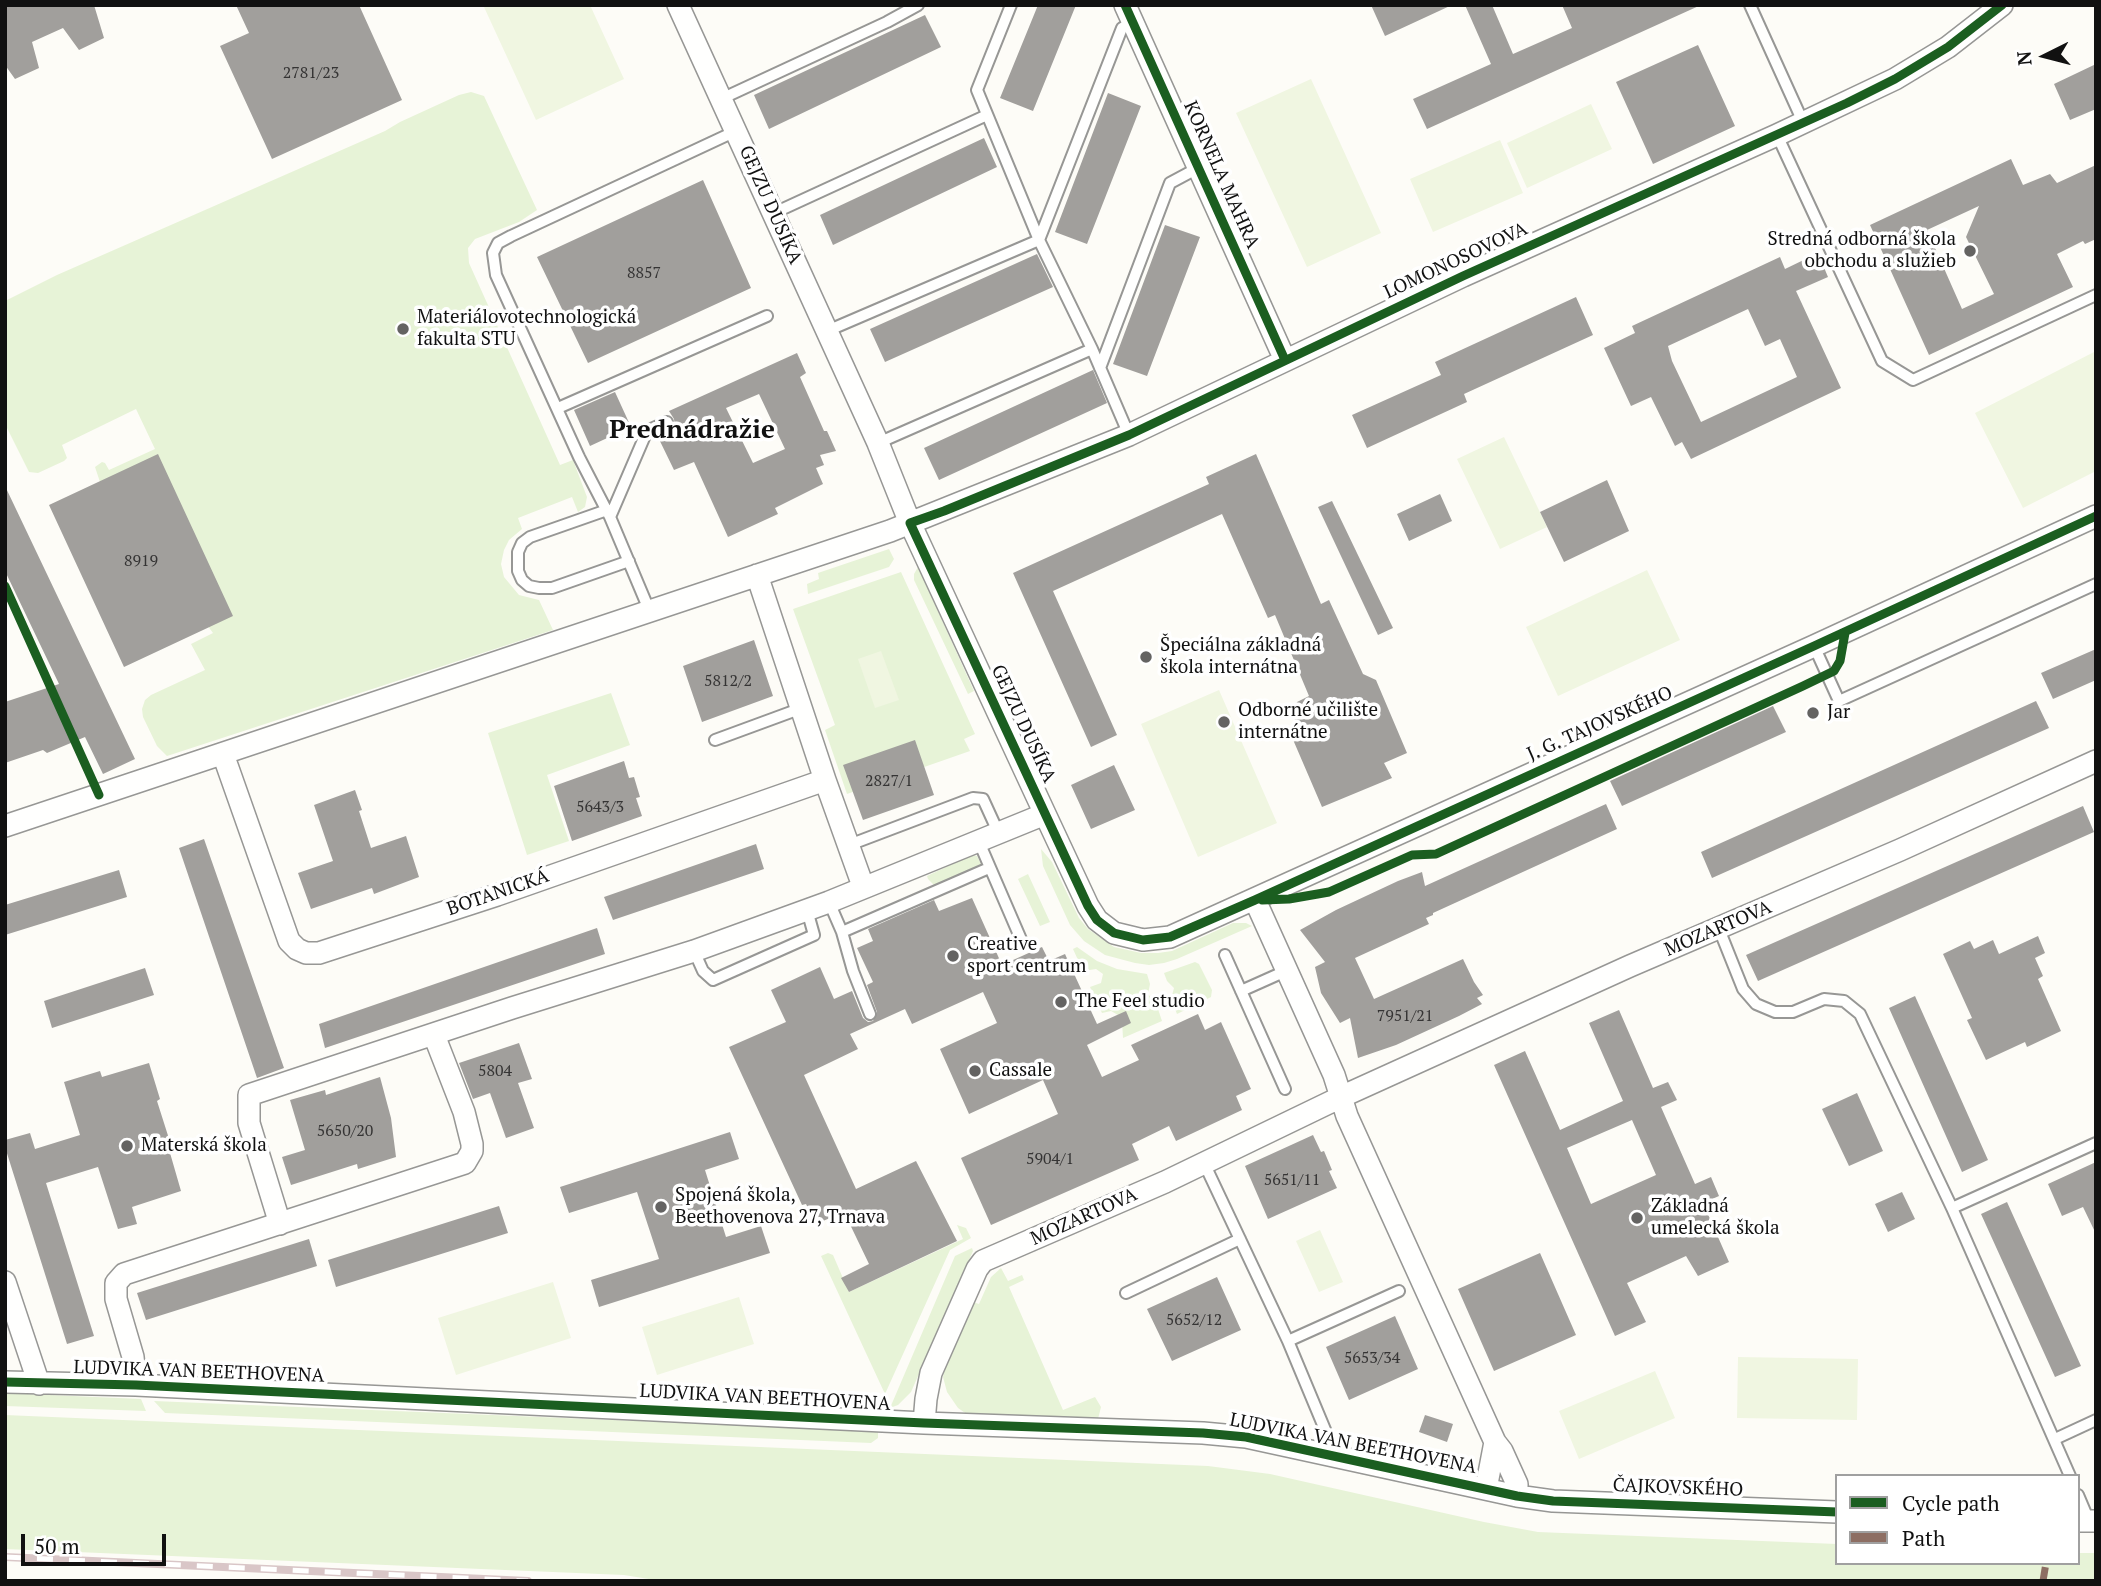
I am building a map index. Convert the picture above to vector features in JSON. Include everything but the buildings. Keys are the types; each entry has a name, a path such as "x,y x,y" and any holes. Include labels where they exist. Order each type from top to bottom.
{"street":[{"name":"GEJZU DUSÍKA","path":"678,5 878,443 910,523 1088,906 1097,920 1114,933"},
{"name":"LOMONOSOVOVA","path":"910,523 1129,435 1285,360 1777,135 1895,79 1948,47 2002,5"},
{"name":"KORNELA MAHRA","path":"1128,14 1285,360"},
{"name":"J. G. TAJOVSKÉHO","path":"1114,933 1143,940 1170,937 2096,516"},
{"path":"5,826 910,523"},
{"path":"757,575 863,886"},
{"name":"BOTANICKÁ","path":"223,754 289,941 306,953 319,953 497,895 825,780"},
{"name":"MOZARTOVA","path":"924,1423 931,1373 983,1261 1204,1163 1341,1097 1630,966 2096,761"},
{"path":"280,1224 249,1123 249,1095 694,951 829,902 1045,814"},
{"path":"1255,900 1334,1075 1350,1124 1517,1485 1517,1496"},
{"name":"LUDVIKA VAN BEETHOVENA","path":"136,1385 133,1357 116,1299 116,1283 121,1276 466,1163 472,1151 472,1144 464,1112 434,1035"},
{"path":"5,1282 39,1384"},
{"name":"LUDVIKA VAN BEETHOVENA","path":"5,1382 136,1385 924,1423 1203,1433 1246,1437 1517,1496"},
{"path":"1486,1489 1495,1441"},
{"name":"ČAJKOVSKÉHO","path":"1517,1496 1553,1501 1835,1512"}],"lane":[{"path":"721,99 875,28 918,5"},
{"path":"1011,5 977,90 1039,240 1092,349 1129,435"},
{"path":"1751,5 1802,122"},
{"path":"827,331 1039,240 1128,14"},
{"path":"774,213 987,115"},
{"path":"650,612 608,513 579,457 496,275 493,253 498,243 736,131"},
{"path":"1777,135 1882,361 1913,380 2096,295"},
{"path":"1100,368 1170,183 1198,168"},
{"path":"558,408 766,316"},
{"path":"878,443 1092,349"},
{"path":"629,561 539,589 522,580 516,561 522,543 530,537 608,513 647,431 667,422"},
{"path":"1815,646 1839,701 2096,584"},
{"path":"715,740 802,708"},
{"path":"849,845 973,797 983,799 999,834"},
{"path":"978,842 1023,944"},
{"path":"842,932 989,868"},
{"path":"829,902 870,1014"},
{"path":"694,951 703,971 713,980 814,935 807,910"},
{"path":"1719,929 1743,989 1756,1004 1774,1012 1793,1012 1824,999 1844,1001 1860,1014 1952,1208 2069,1474"},
{"path":"1225,954 1285,1089"},
{"path":"1241,991 1288,970"},
{"path":"1952,1208 2096,1143"},
{"path":"1204,1163 1288,1341 1336,1456"},
{"path":"1126,1293 1240,1239"},
{"path":"1288,1341 1399,1291"},
{"path":"2055,1438 2096,1420"},
{"path":"2080,1500 2088,1521"}],"green space":[{"path":"590,5 624,79 536,120 484,7"},
{"path":"1311,79 1381,233 1307,267 1236,113"},
{"path":"471,92 484,96 537,210 519,222 475,239 468,248 469,263 560,465 573,460 587,497 585,507 578,512 572,497 518,518 522,529 509,540 504,550 501,564 504,577 519,595 539,600 553,630 167,756 157,746 143,717 145,700 205,670 191,644 213,633 100,482 95,467 102,462 109,470 155,449 136,409 62,445 67,458 64,461 38,473 29,472 5,424 5,301 57,275 385,131 459,95"},
{"path":"1591,104 1612,149 1527,188 1507,143"},
{"path":"1500,140 1523,193 1433,232 1410,179"},
{"path":"2096,351 2096,471 2023,508 1975,413"},
{"path":"1504,437 1547,527 1500,549 1457,459"},
{"path":"889,549 894,559 889,567 808,594 807,584 819,579 818,573"},
{"path":"918,567 974,691 968,694 914,580"},
{"path":"1647,570 1680,640 1558,696 1526,627"},
{"path":"901,572 975,734 964,739 970,751 847,794 825,730 835,725 793,609"},
{"path":"881,651 899,700 875,708 858,659"},
{"path":"1219,690 1277,823 1198,857 1141,724"},
{"path":"611,693 630,745 547,775 569,841 527,855 488,733"},
{"path":"1041,849 1052,862 1079,918 1088,929 1114,947 1141,953 1172,951 1233,923 1252,926 1164,963 1149,965 1105,955 1084,941 1070,925 1043,866"},
{"path":"972,855 977,856 982,866 935,886 928,879 927,876"},
{"path":"1028,874 1050,922 1040,926 1018,879"},
{"path":"1077,947 1097,961 1117,969 1147,974 1150,984 1148,994 1156,1003 1162,1021 1123,1038 1122,1021 1111,1011 1102,1013 1090,987 1101,983 1103,974 1096,969 1083,971 1073,949"},
{"path":"1195,962 1199,964 1212,990 1211,997 1177,1014 1171,999 1174,988 1164,973"},
{"path":"957,1225 966,1228 971,1238 950,1250 885,1394 821,1256 828,1253 833,1255 849,1292 963,1239"},
{"path":"1320,1230 1343,1282 1319,1292 1296,1241"},
{"path":"972,1248 911,1392 898,1405 890,1408 955,1256"},
{"path":"1001,1268 1008,1281 1022,1275 1024,1280 1009,1287 1063,1410 1095,1397 1101,1407 1098,1419 968,1415 958,1408 947,1392 943,1377 945,1367 973,1302 979,1304 991,1277"},
{"path":"553,1282 571,1338 456,1375 438,1318"},
{"path":"739,1297 754,1344 657,1375 642,1327"},
{"path":"1738,1357 1858,1359 1857,1420 1737,1418"},
{"path":"1655,1371 1675,1418 1579,1459 1559,1411"},
{"path":"5,1393 141,1399 146,1411 5,1406"},
{"path":"154,1401 878,1431 878,1438 871,1443 165,1413"},
{"path":"5,1415 1208,1466 1270,1474 1538,1532 1835,1544 1835,1565 2080,1565 2080,1553 2096,1553 2096,1581 661,1581 624,1575 5,1549"}],"railway":[{"path":"5,1557 528,1581"}],"marked path":[{"path":"2043,1581 2046,1565"}],"cycle path":[{"path":"1125,5 1285,360"},
{"path":"2002,5 1948,47 1895,79 1847,103 1463,276 1129,435 910,523 1088,906 1097,920 1114,933 1143,940 1170,937 1255,900 2096,516"},
{"path":"5,586 99,795"},
{"path":"1262,900 1289,899 1329,892 1412,855 1436,854 1803,686 1834,671 1840,661 1845,633"},
{"path":"5,1382 136,1385 924,1423 1203,1433 1246,1437 1517,1496 1553,1501 1835,1512"}],"place":[{"name":"Stredná odborná škola obchodu a služieb","path":"1970,251"},
{"name":"Materiálovotechnologická fakulta STU","path":"403,329"},
{"name":"Špeciálna základná škola internátna","path":"1146,657"},
{"name":"Jar","path":"1813,713"},
{"name":"Odborné učilište internátne","path":"1224,722"},
{"name":"Creative sport centrum","path":"953,956"},
{"name":"The Feel studio","path":"1061,1002"},
{"name":"Cassale","path":"975,1071"},
{"name":"Materská škola","path":"127,1146"},
{"name":"Spojená škola, Beethovenova 27, Trnava","path":"661,1207"},
{"name":"Základná umelecká škola","path":"1637,1218"}],"district":[{"name":"Prednádražie","path":"692,431"}]}
